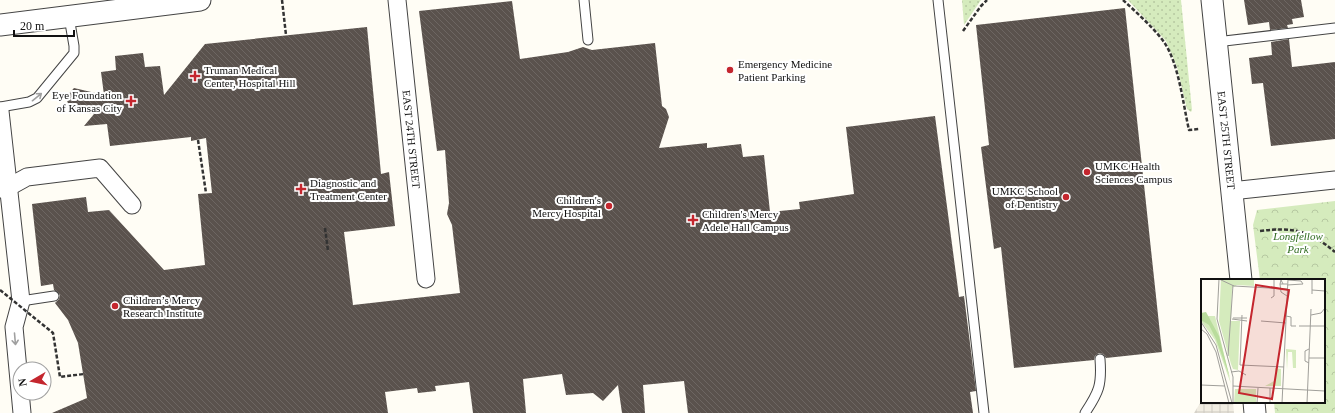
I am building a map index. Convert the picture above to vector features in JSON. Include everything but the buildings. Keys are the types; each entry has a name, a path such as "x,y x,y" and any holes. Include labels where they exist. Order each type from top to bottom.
{"street":[{"path":"0,25 200,0"},
{"name":"EAST 24TH STREET","path":"396,0 426,279"},
{"name":"EAST 25TH STREET","path":"1212,0 1241,279"},
{"path":"0,111 4,189 21,301 14,327 22,413"},
{"path":"4,189 27,177 100,168 132,205"},
{"path":"1231,191 1335,180"},
{"path":"1254,403 1255,413"}],"lane":[{"path":"584,0 588,40"},
{"path":"938,0 984,413"},
{"path":"0,107 29,102 37,98 74,53 69,17"},
{"path":"1216,42 1335,28"},
{"path":"21,301 54,296"},
{"path":"1085,413 1098,394 1101,372 1100,359"}],"path":[{"path":"282,0 286,36"},
{"path":"963,31 980,6 987,0"},
{"path":"1123,0 1161,38 1167,47 1178,79 1189,130 1199,129"},
{"path":"198,140 206,193"},
{"path":"325,228 328,251"},
{"path":"1260,231 1287,228 1298,230 1318,239 1335,252"},
{"path":"0,290 53,334 60,377 84,374"}],"green space":[{"path":"962,0 981,0 964,25"},
{"path":"1128,0 1181,0 1191,112 1187,109 1177,67 1166,41"},
{"name":"Longfellow Park","path":"1335,201 1335,413 1275,413 1274,403 1325,403 1325,279 1260,279 1253,225 1257,210"}],"shaded area":[{"path":"1201,402 1201,403 1233,403 1234,413 1194,413"}],"place":[{"name":"Emergency Medicine Patient Parking","path":"730,70"},
{"name":"Truman Medical Center, Hospital Hill","path":"195,76"},
{"name":"Eye Foundation of Kansas City","path":"131,101"},
{"name":"UMKC Health Sciences Campus","path":"1087,172"},
{"name":"Diagnostic and Treatment Center","path":"301,189"},
{"name":"UMKC School of Dentistry","path":"1066,197"},
{"name":"Children's Mercy Hospital","path":"609,206"},
{"name":"Children's Mercy Adele Hall Campus","path":"693,220"},
{"name":"Children’s Mercy Research Institute","path":"115,306"}]}
